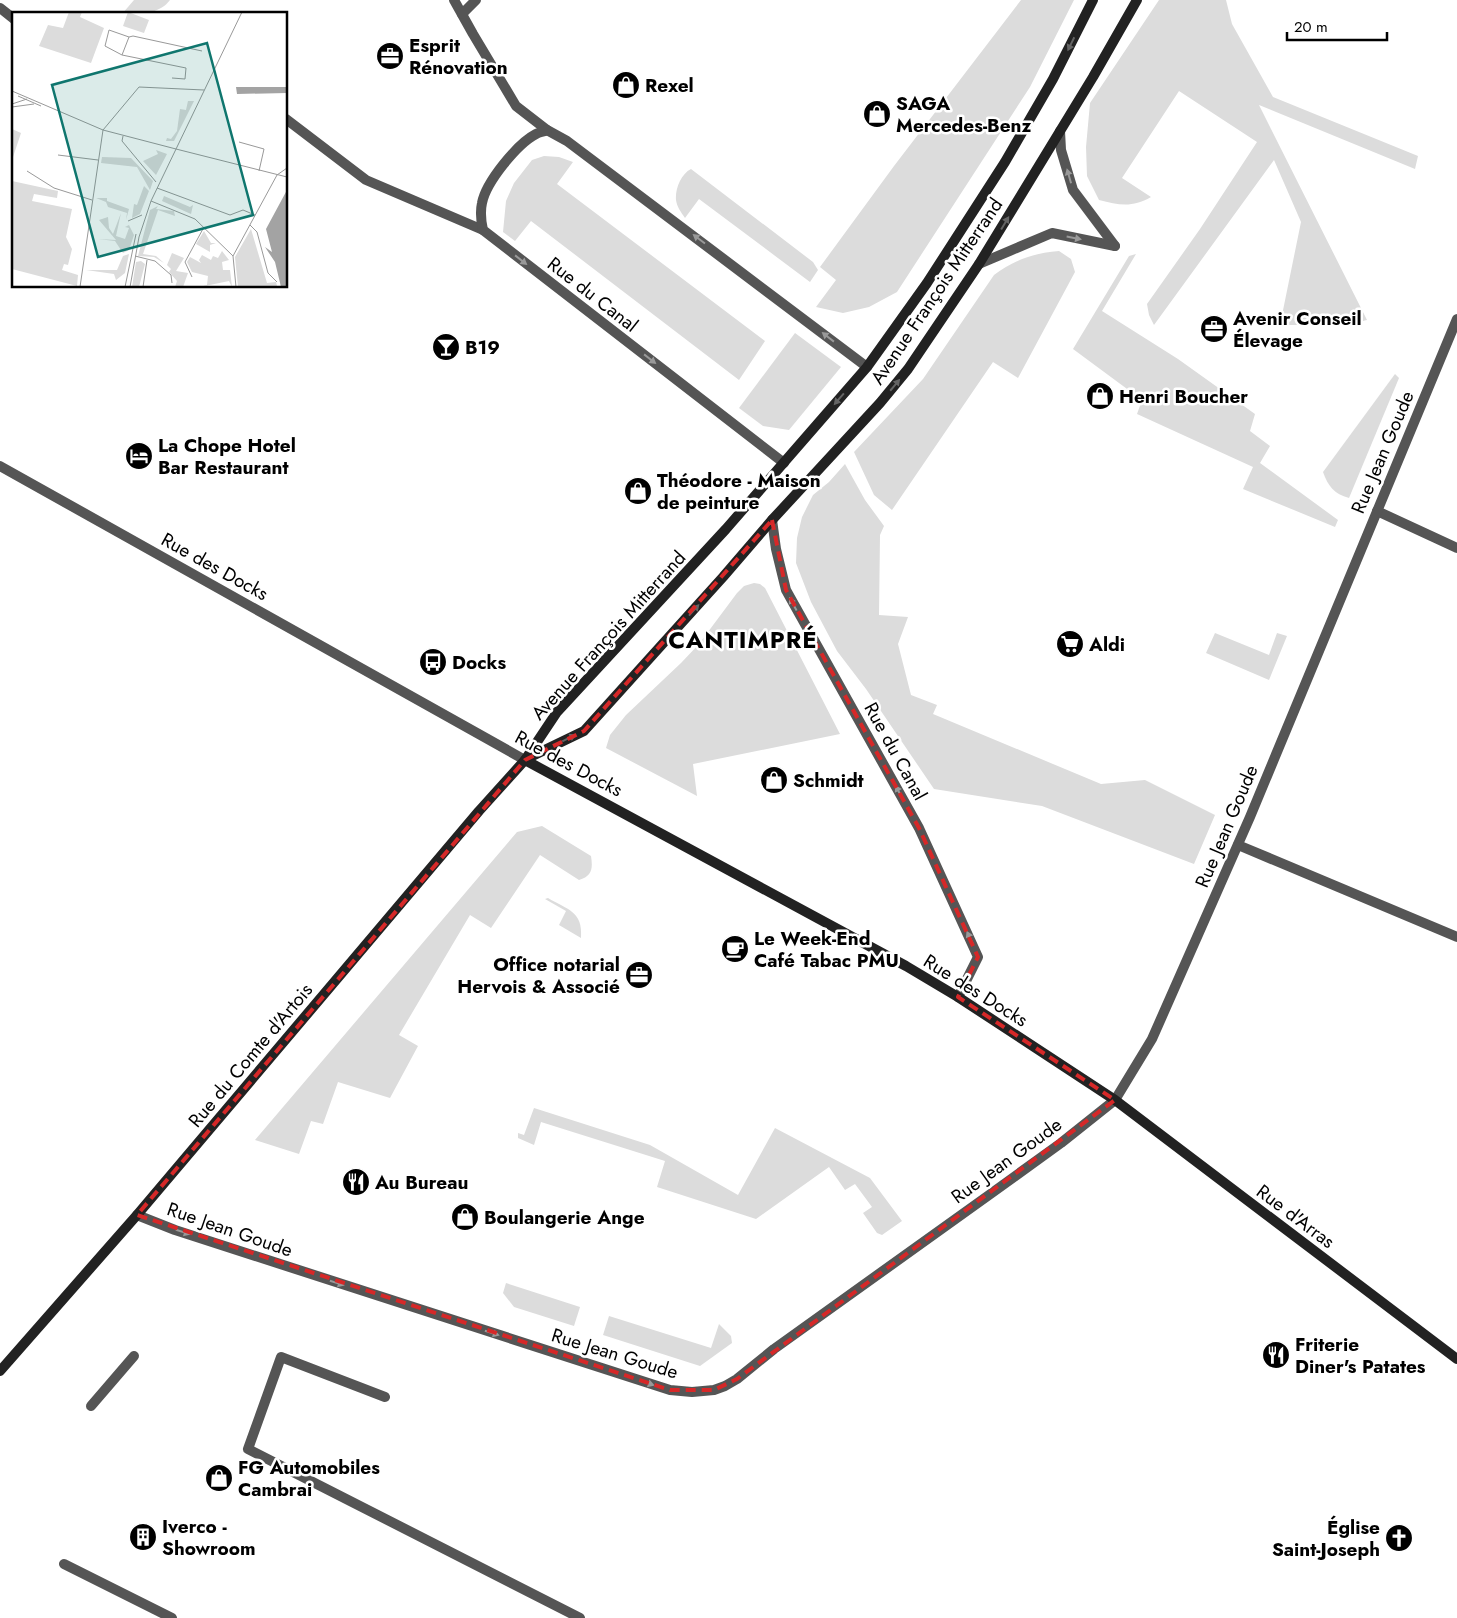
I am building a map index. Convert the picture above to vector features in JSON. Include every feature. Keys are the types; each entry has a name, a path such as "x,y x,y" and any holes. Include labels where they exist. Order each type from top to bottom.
{"main road":[{"name":"Avenue François Mitterrand","path":"526,760 557,712 726,529 867,367 927,283 1004,162 1049,86 1093,0"},
{"name":"Avenue François Mitterrand","path":"526,760 584,731 772,520 880,403 908,369 979,264 1137,0"},
{"name":"Rue des Docks","path":"526,760 958,997 1115,1100"},
{"name":"Rue du Comte d'Artois","path":"0,1371 137,1215 479,811 526,760"},
{"name":"Rue d'Arras","path":"1115,1100 1457,1359"}],"street":[{"path":"454,0 516,106 547,130 567,141 867,367"},
{"path":"462,14 476,0"},
{"path":"0,8 12,17"},
{"name":"Rue du Canal","path":"288,121 366,180 482,230 784,463"},
{"path":"482,230 482,202 489,186 514,152 535,134 547,130"},
{"path":"979,264 1052,233 1115,246 1074,190 1061,150 1060,131"},
{"name":"Rue Jean Goude","path":"137,1215 184,1233 658,1386 682,1392 703,1392 725,1386 737,1379 774,1349 1029,1166 1115,1100 1152,1038 1238,845 1457,319"},
{"name":"Rue des Docks","path":"0,466 526,760"},
{"path":"1377,511 1457,548"},
{"name":"Rue du Canal","path":"772,520 776,549 786,590 919,828 978,957 958,997"},
{"path":"1238,845 1457,937"},
{"path":"92,1406 134,1356"},
{"path":"385,1397 281,1357 248,1450 580,1618"},
{"path":"64,1564 172,1618"}],"highlighted area":[{"path":"772,520 786,590 919,828 978,957 958,997 1115,1100 737,1379 714,1390 670,1390 137,1215 525,760 584,731"}],"shaded area":[{"path":"134,0 170,0 160,9 154,11 124,12"},
{"path":"1021,0 1074,0 1030,87 897,292 869,307 843,313 816,307 836,280 820,267 894,166"},
{"path":"1159,0 1226,0 1232,24 1273,97 1418,156 1415,169 1259,105 1367,320 1346,325 1280,325 1301,222 1274,160 1154,325 1149,315 1147,304 1200,229 1257,142 1179,91 1122,178 1151,197 1138,203 1125,205 1099,200 1087,176 1086,147 1090,103"},
{"path":"544,156 559,157 573,162 557,184 765,341 739,380 531,221 515,241 503,232 506,201 514,183 532,160"},
{"path":"691,169 813,262 818,270 810,282 699,199 685,218 677,205 676,196 682,178"},
{"path":"1059,251 1071,259 1075,272 1018,378 993,362 892,510 874,495 854,452 923,379 994,275 1009,265 1025,258 1041,253"},
{"path":"1136,254 1102,311 1178,359 1255,414 1250,431 1270,446 1260,463 1338,520 1335,527 1243,489 1253,467 1137,414 1142,400 1073,349 1129,256"},
{"path":"795,333 841,367 789,430 763,426 739,408"},
{"path":"1395,374 1399,378 1349,498 1339,494 1332,489 1323,472"},
{"path":"845,464 865,500 884,526 880,535 879,615 908,617 898,644 911,695 937,705 933,714 1101,784 1145,780 1215,815 1194,864 1042,806 934,789 866,689 837,651 811,602 796,563 797,538 802,517 813,495 829,482"},
{"path":"754,583 760,584 765,588 840,734 693,764 697,796 606,748 610,735 626,715 699,644 737,593 744,586"},
{"path":"1215,633 1269,655 1277,633 1287,636 1269,680 1206,653"},
{"path":"542,826 591,856 591,871 587,876 579,880 540,855 491,928 470,915 399,1035 418,1046 390,1098 338,1082 323,1124 311,1121 299,1154 255,1140 517,832"},
{"path":"548,898 573,912 580,922 581,938 559,925 566,911 545,899"},
{"path":"534,1108 650,1145 738,1195 775,1128 870,1178 902,1221 882,1235 877,1233 863,1213 872,1207 855,1184 845,1190 829,1167 756,1219 657,1187 665,1161 541,1122 534,1145 518,1138 518,1133 524,1135"},
{"path":"506,1283 580,1307 574,1326 514,1307 503,1293"},
{"path":"609,1316 711,1348 719,1324 731,1336 732,1343 700,1366 603,1335"}],"place":[{"name":"Esprit Rénovation","path":"390,56"},
{"name":"Rexel","path":"626,85"},
{"name":"SAGA Mercedes-Benz","path":"877,114"},
{"name":"Avenir Conseil Élevage","path":"1214,329"},
{"name":"B19","path":"446,347"},
{"name":"Henri Boucher","path":"1100,396"},
{"name":"La Chope Hotel Bar Restaurant","path":"139,456"},
{"name":"Théodore - Maison de peinture","path":"638,491"},
{"name":"Aldi","path":"1070,644"},
{"name":"Docks","path":"433,662"},
{"name":"Schmidt","path":"774,780"},
{"name":"Le Week-End Café Tabac PMU","path":"735,949"},
{"name":"Office notarial Hervois & Associé","path":"639,975"},
{"name":"Au Bureau","path":"356,1182"},
{"name":"Boulangerie Ange","path":"465,1217"},
{"name":"Friterie Diner's Patates","path":"1276,1355"},
{"name":"FG Automobiles Cambrai","path":"219,1478"},
{"name":"Iverco - Showroom","path":"143,1537"},
{"name":"Église Saint-Joseph","path":"1399,1538"}],"district":[{"name":"CANTIMPRÉ","path":"743,640"}]}
